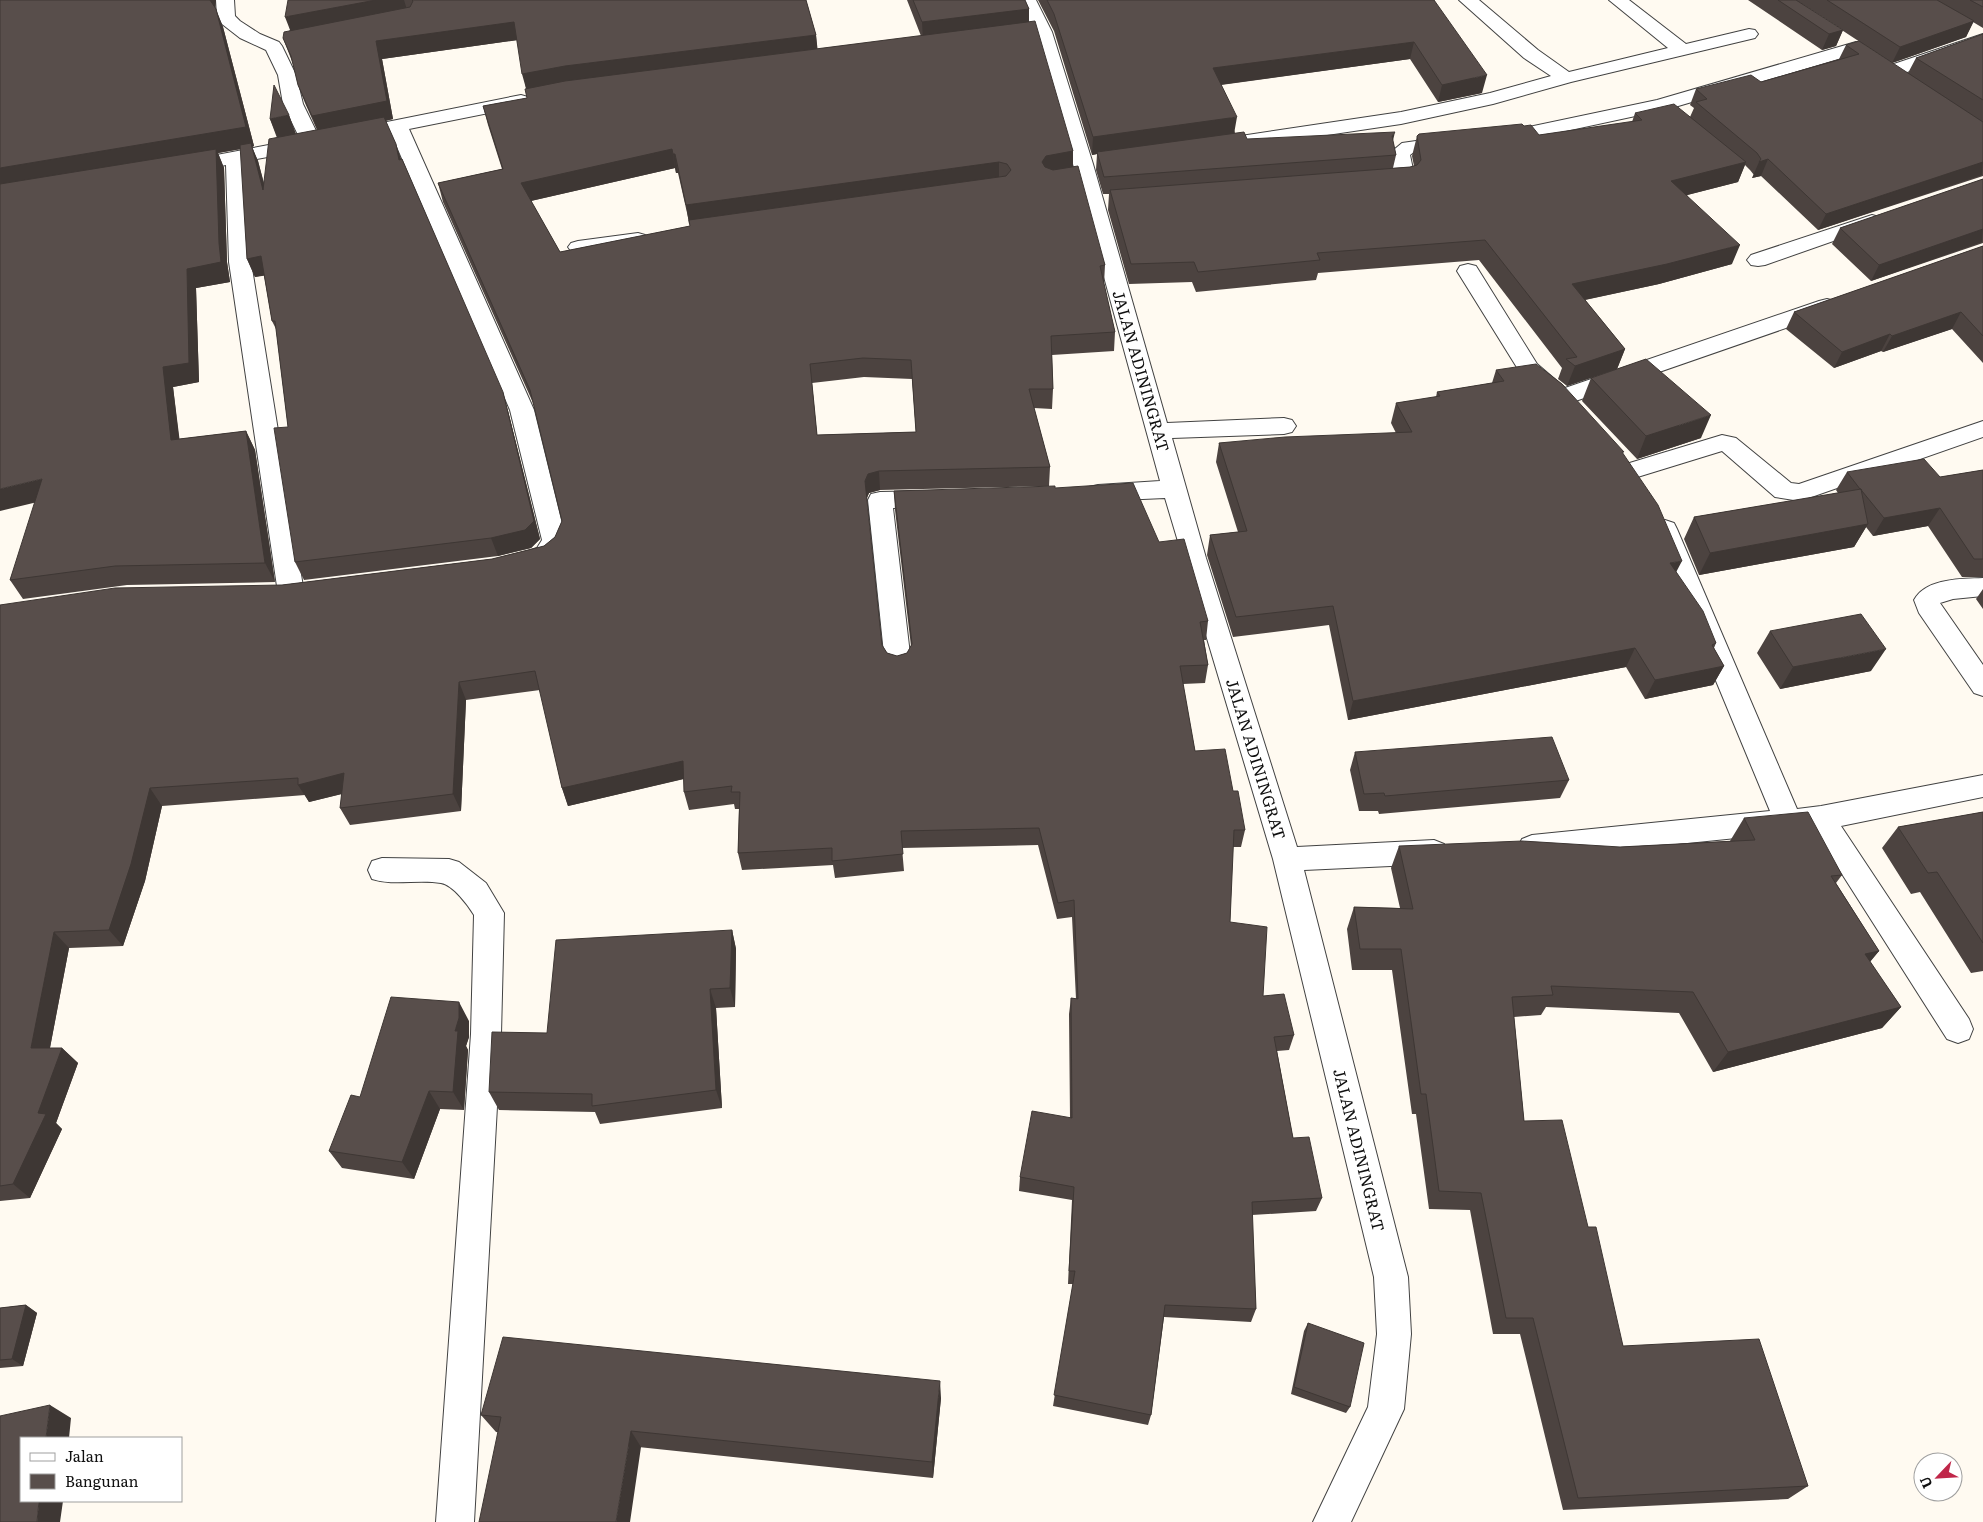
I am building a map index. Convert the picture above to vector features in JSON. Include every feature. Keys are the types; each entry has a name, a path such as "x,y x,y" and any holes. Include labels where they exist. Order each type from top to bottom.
{"street":[{"path":"224,0 226,17 233,26 258,41 273,46 292,42"},
{"name":"JALAN ADININGRAT","path":"1026,0 1033,33 1085,170 1102,202 1174,489 1287,859 1390,1277 1394,1334 1386,1409 1332,1522"},
{"path":"1468,0 1531,54 1566,78"},
{"path":"1618,0 1681,49"},
{"path":"1967,28 1983,38"},
{"path":"1220,145 1401,118 1493,98 1681,49 1749,34"},
{"path":"1839,38 1911,86"},
{"path":"1366,182 1405,179 1400,153 1410,147 1514,136 1983,38"},
{"path":"273,46 287,75 293,104 312,143"},
{"path":"167,170 540,98"},
{"path":"1661,104 1676,117"},
{"path":"398,126 522,410 554,540 546,554 540,558 506,565"},
{"path":"236,158 240,262 291,592"},
{"path":"1758,260 1889,215"},
{"path":"578,247 656,236"},
{"path":"1468,270 1529,369 1570,404 1846,298"},
{"path":"1158,431 1284,426"},
{"path":"1788,820 1663,524 1624,464 1722,443 1728,444 1784,491 1800,493 1983,429"},
{"path":"1079,494 1174,489"},
{"path":"898,663 880,500 956,498"},
{"path":"1983,586 1945,592 1929,597 1927,600 1928,606 1983,686"},
{"path":"1509,849 1821,818 1983,786"},
{"path":"1821,818 1958,1029"},
{"path":"1287,859 1461,851"},
{"path":"382,870 449,871 476,892 489,913 486,1034 455,1522"}],"building":[{"path":"0,0 210,0 216,9 246,127 0,168"},
{"path":"288,0 376,0 285,17"},
{"path":"412,0 806,0 816,35 565,66 522,74 514,22 376,41 387,101 312,116 298,85 291,56 283,38 284,32 410,7"},
{"path":"913,0 1025,0 1029,9 922,22"},
{"path":"1047,0 1434,0 1487,75 1442,85 1414,42 1213,68 1237,117 1093,137 1054,14"},
{"path":"1778,0 1796,0 1843,30 1829,34"},
{"path":"1827,0 1937,0 1974,21 1900,47"},
{"path":"1970,0 1983,0 1983,7"},
{"path":"1035,21 1073,151 1046,156 1042,162 1045,167 1053,170 1078,166 1105,265 1100,266 1115,332 1051,336 1053,389 1029,389 1050,467 879,471 868,474 865,481 882,645 887,653 897,656 907,653 912,644 894,491 1055,486 1055,488 1133,483 1159,542 1184,539 1208,621 1200,622 1208,665 1180,666 1195,751 1225,749 1233,791 1238,791 1245,830 1234,830 1230,922 1267,927 1263,996 1284,994 1294,1035 1274,1037 1293,1138 1309,1137 1322,1198 1252,1202 1256,1309 1165,1305 1151,1415 1054,1395 1075,1271 1069,1271 1074,1187 1020,1177 1032,1111 1072,1118 1071,998 1078,999 1074,900 1058,903 1039,828 901,831 903,854 832,861 832,848 738,853 740,792 731,792 732,786 684,792 683,761 562,788 535,671 459,682 453,794 340,808 344,773 298,785 298,778 150,788 131,864 109,930 54,932 31,1048 62,1048 38,1113 46,1114 13,1184 0,1186 0,605 115,588 282,585 492,559 544,546 555,537 562,521 530,390 438,183 503,169 483,106 527,98 525,89 565,81","holes":["672,149 673,154 675,154 686,205 999,162 1007,164 1011,170 1006,176 689,220 690,226 560,252 521,183","863,358 911,360 916,432 817,435 810,364"]},
{"path":"1983,34 1983,100 1916,58"},
{"path":"1859,41 1983,122 1983,162 1826,214 1768,159 1759,162 1761,159 1757,153 1696,102 1707,99 1696,89 1751,75 1761,82 1859,54 1846,45"},
{"path":"274,85 289,115 270,119"},
{"path":"1674,104 1746,162 1671,181 1740,245 1667,264 1572,284 1625,349 1575,366 1566,359 1577,357 1485,240 1317,253 1320,260 1198,272 1194,262 1131,264 1110,190 1410,167 1417,165 1421,160 1417,136 1419,134 1522,124 1524,126 1531,125 1539,135 1642,120 1635,113"},
{"path":"384,117 396,144 399,160 402,159 503,392 534,521 525,530 491,538 295,562 274,428 288,427 275,321 272,321 261,256 247,259 240,145 251,143 263,190 269,139"},
{"path":"1244,132 1247,139 1395,132 1392,136 1396,155 1104,177 1097,152"},
{"path":"216,149 221,262 187,269 189,363 163,367 171,440 246,431 265,563 115,566 10,580 42,479 0,489 0,184"},
{"path":"1983,179 1983,229 1879,265 1840,228"},
{"path":"1983,246 1983,336 1961,312 1892,336 1890,334 1842,352 1794,312"},
{"path":"1646,359 1711,415 1646,436 1591,378"},
{"path":"1536,364 1562,384 1624,452 1622,452 1658,505 1682,561 1670,563 1703,611 1716,643 1712,645 1724,666 1655,680 1635,648 1353,701 1333,606 1236,617 1210,535 1247,531 1219,443 1285,437 1412,432 1396,403 1440,396 1437,392 1504,381 1496,370"},
{"path":"1924,459 1940,477 1983,470 1983,559 1974,559 1940,508 1884,518 1847,472"},
{"path":"1861,489 1868,524 1710,553 1694,517"},
{"path":"1861,614 1886,649 1793,667 1770,631"},
{"path":"1552,737 1569,780 1385,796 1384,793 1364,794 1355,752"},
{"path":"1808,812 1842,875 1831,876 1879,951 1865,954 1901,1007 1728,1052 1693,992 1551,986 1553,995 1512,997 1524,1121 1562,1120 1588,1227 1596,1227 1623,1346 1759,1339 1808,1486 1578,1498 1533,1318 1506,1318 1481,1193 1439,1191 1426,1094 1421,1094 1401,949 1360,949 1354,907 1413,909 1399,846 1522,841 1620,847 1755,840 1744,818"},
{"path":"1983,812 1983,943 1937,872 1928,873 1898,827"},
{"path":"732,930 730,988 710,989 716,1090 592,1106 592,1094 489,1092 492,1032 547,1033 556,940"},
{"path":"391,997 459,1002 459,1018 455,1031 458,1031 453,1092 429,1091 402,1162 329,1151 351,1095 360,1097"},
{"path":"26,1305 12,1359 0,1360 0,1308"},
{"path":"1308,1323 1364,1343 1350,1407 1294,1387"},
{"path":"503,1337 940,1381 932,1462 631,1431 616,1522 479,1522 501,1417 481,1415"},
{"path":"50,1405 46,1437 20,1437 20,1502 39,1502 37,1522 0,1522 0,1416"}]}
